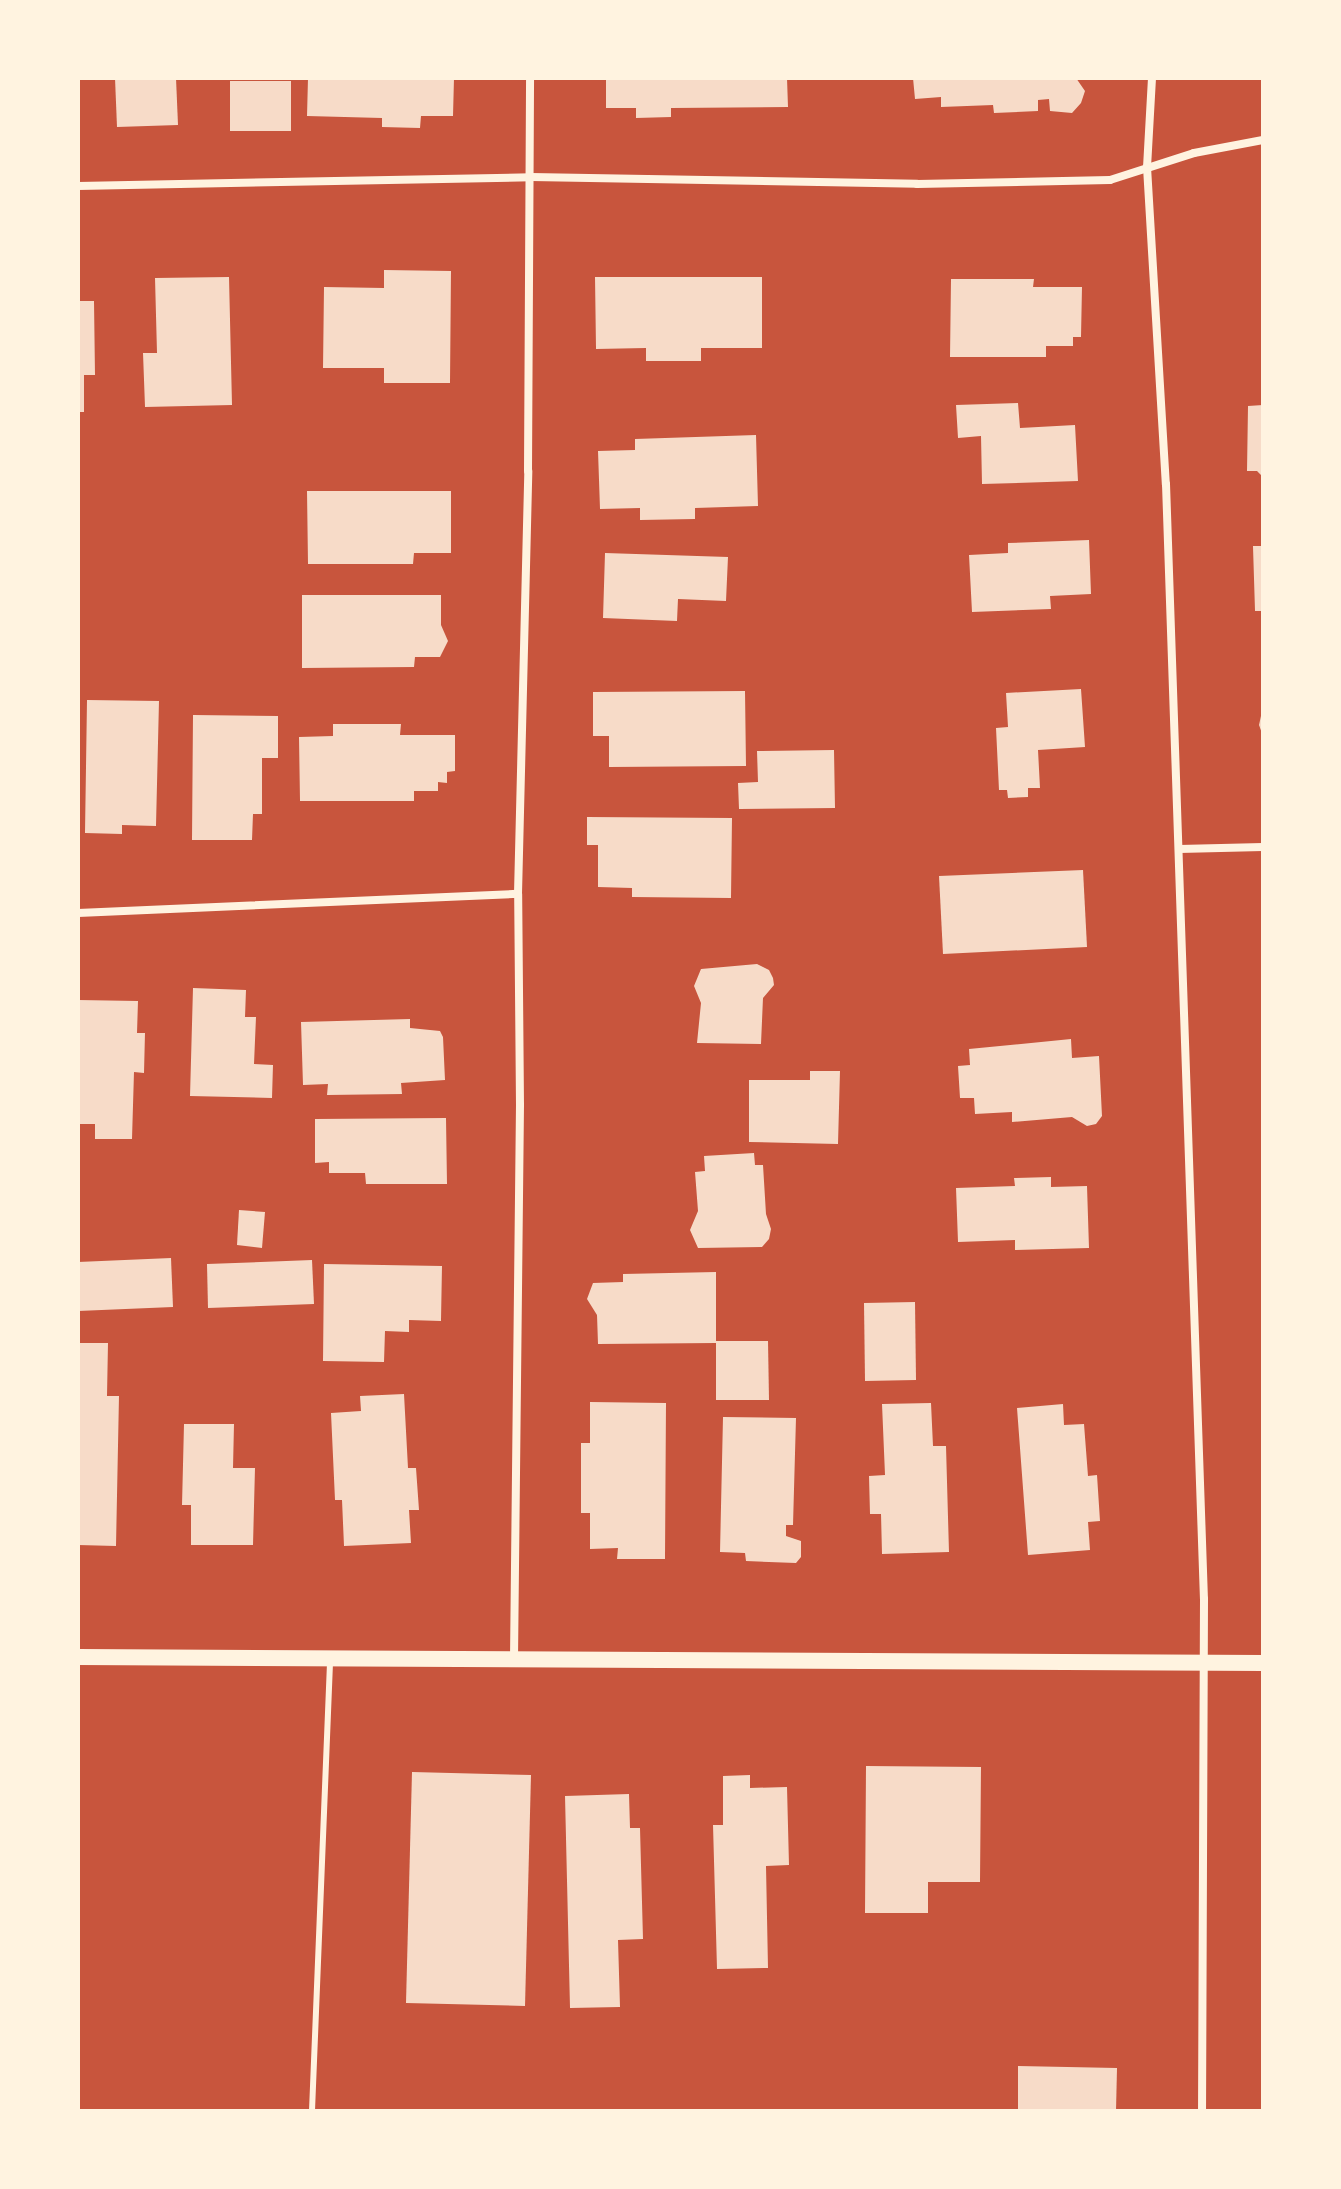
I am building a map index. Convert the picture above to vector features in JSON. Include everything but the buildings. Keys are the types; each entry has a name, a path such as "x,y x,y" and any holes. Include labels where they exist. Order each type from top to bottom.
{"main road":[{"path":"78,1657 1263,1663"}],"street":[{"path":"514,1660 520,1105 518,894 531,177 530,78"},
{"path":"1152,78 1147,167 1166,484 1205,1662 1202,2111"},
{"path":"78,186 531,177 917,184 1110,180 1147,167 1263,140"},
{"path":"1179,849 1263,847"},
{"path":"78,913 518,894"}],"lane":[{"path":"312,2111 330,1659"}]}
